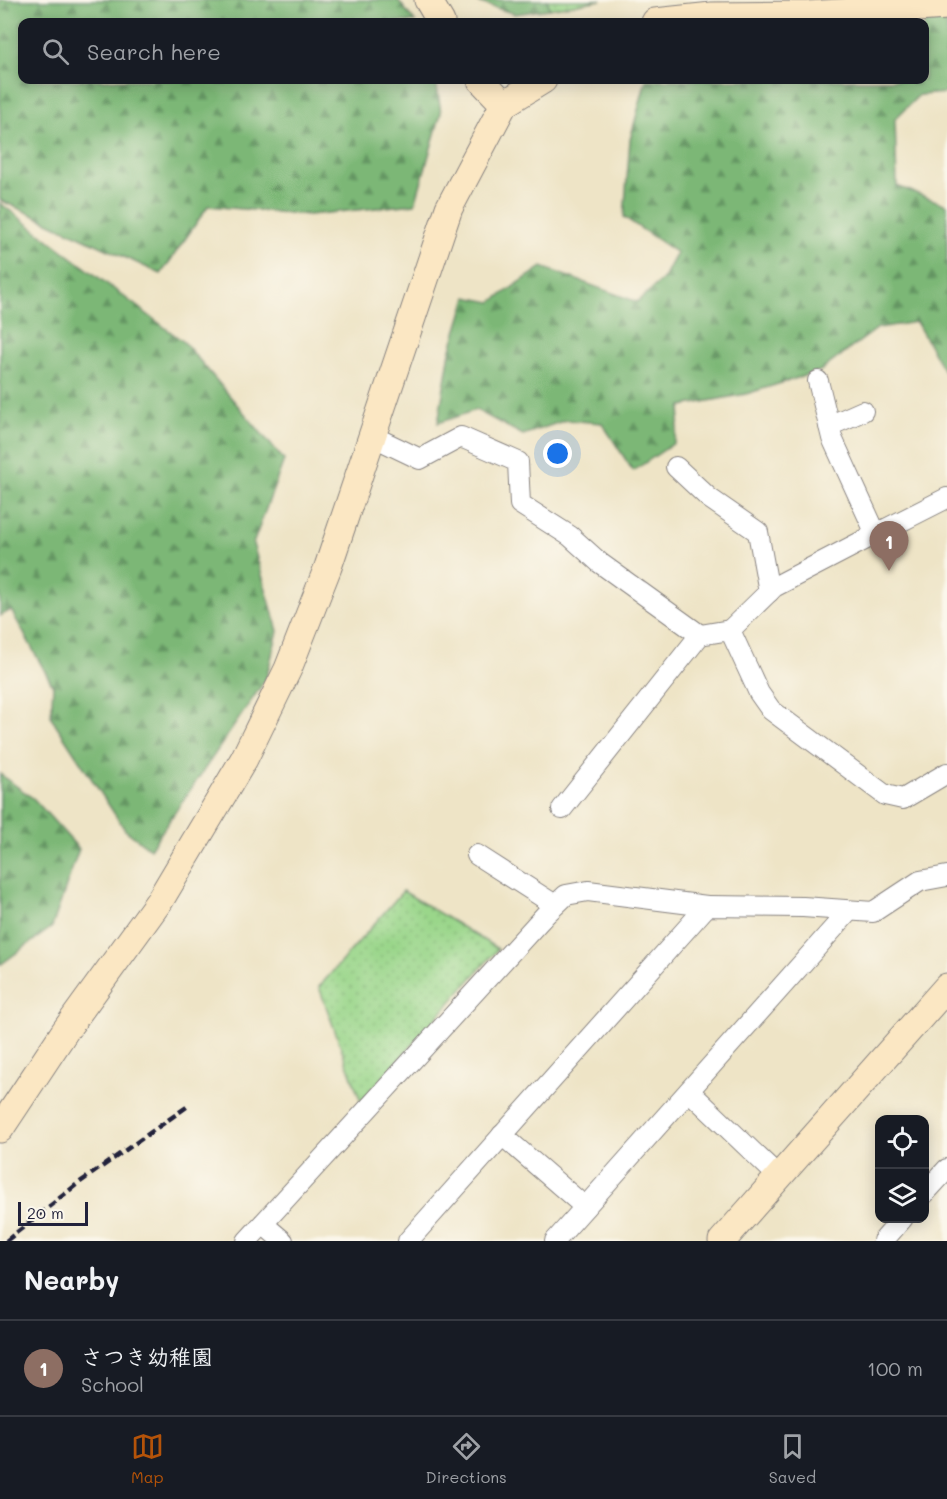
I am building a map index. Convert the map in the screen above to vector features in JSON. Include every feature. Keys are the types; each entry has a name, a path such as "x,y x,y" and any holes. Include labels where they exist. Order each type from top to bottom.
{"street":[{"path":"428,0 439,18"},
{"path":"693,18 808,15 947,6"},
{"path":"485,84 504,104"},
{"path":"0,1129 65,1031 160,900 244,759 292,659 328,567 449,208 504,104 536,84"},
{"path":"818,381 832,438 876,534"},
{"path":"829,426 862,411"},
{"path":"372,436 420,459 461,437 518,462 520,504 570,536 600,563 700,635"},
{"path":"676,466 709,498 758,532 769,592"},
{"path":"562,809 700,635 730,630 769,592 947,498"},
{"path":"730,630 759,693 771,710 874,789 885,795 903,799 947,773"},
{"path":"477,855 555,905"},
{"path":"247,1241 566,895 588,891 707,906 873,912 920,881 947,876"},
{"path":"408,1241 707,906"},
{"path":"555,1241 849,910"},
{"path":"722,1241 947,987"},
{"path":"689,1090 779,1178"},
{"path":"502,1135 585,1207"},
{"path":"929,1189 947,1169"},
{"path":"883,1241 899,1223"},
{"path":"263,1224 283,1241"}],"green space":[{"path":"0,0 398,0 412,18 18,18 18,84 437,84 441,113 415,204 309,215 208,206 161,274 0,200"},
{"path":"471,0 547,0 550,9 515,14"},
{"path":"547,0 601,0 550,9"},
{"path":"947,20 947,93 919,95 895,119 897,186 947,205 947,376 916,322 878,328 820,371 746,394 682,406 674,443 633,471 602,423 566,420 523,435 476,410 438,423 450,352 467,297 491,302 542,267 637,302 663,279 677,253 624,217 630,140 645,84 929,84 929,21"},
{"path":"0,203 184,342 284,460 253,544 278,631 266,679 150,849 125,830 51,717 53,686 11,610 0,616"},
{"path":"0,774 34,799 79,849 52,927 0,965"},
{"path":"403,891 498,949 361,1102 319,987"}],"railway":[{"path":"6,1241 76,1185 188,1106"}],"place":[{"name":"さつき幼稚園","path":"889,571"}]}
